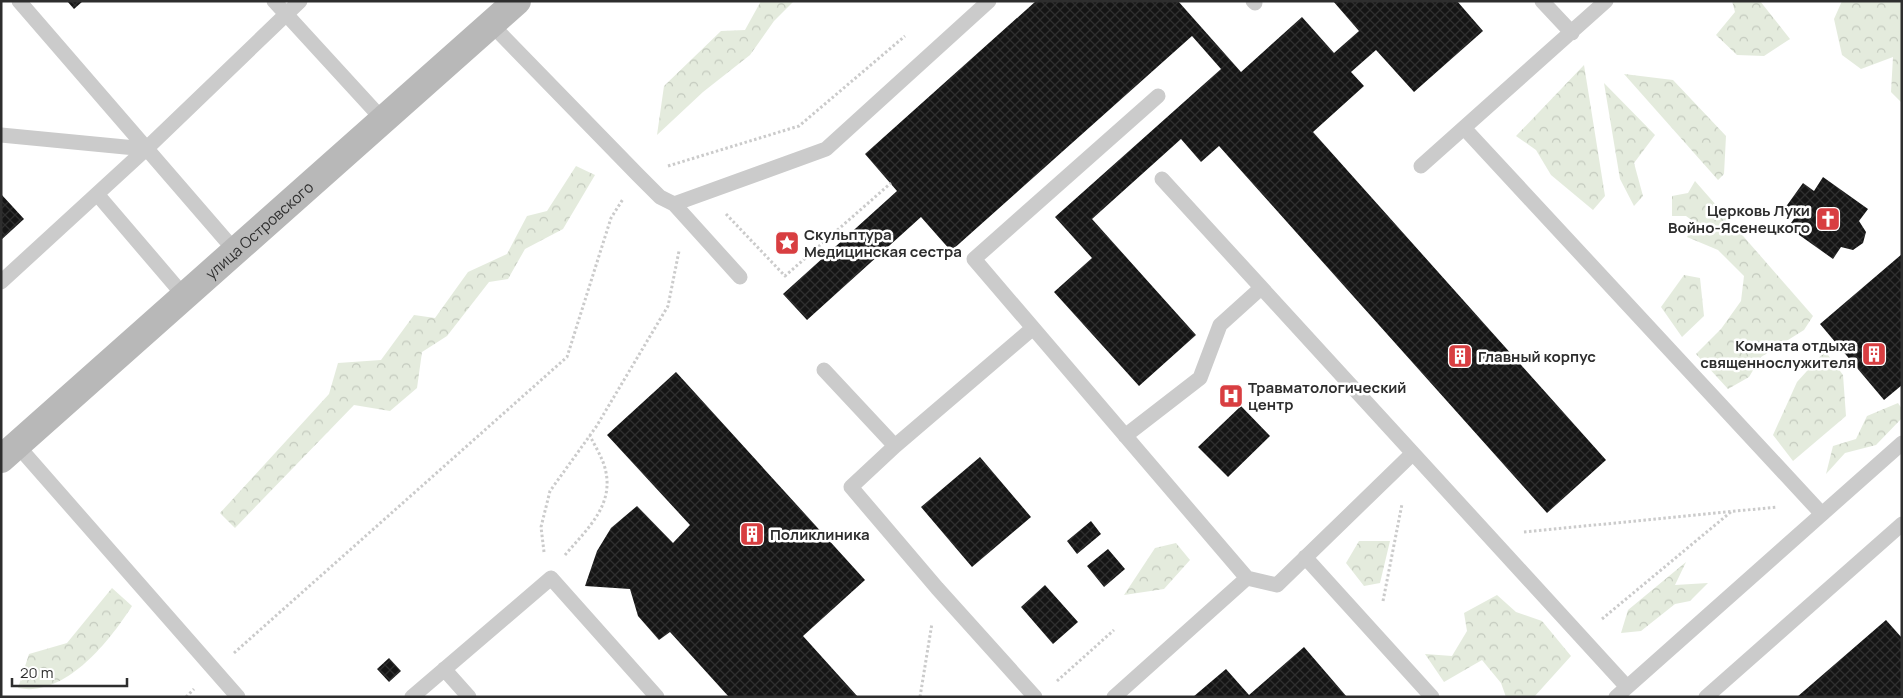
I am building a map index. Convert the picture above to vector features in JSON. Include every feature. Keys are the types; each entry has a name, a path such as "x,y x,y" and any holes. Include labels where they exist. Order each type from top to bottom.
{"main road":[{"name":"улица Островского","path":"9,452 517,1"}],"lane":[{"path":"19,1 236,252"},
{"path":"274,1 384,121"},
{"path":"1,282 146,148 300,1"},
{"path":"674,204 826,149 989,1"},
{"path":"1542,1 1572,32"},
{"path":"1420,166 1606,1"},
{"path":"492,24 660,197 674,204 740,277"},
{"path":"1158,96 974,259 1247,578 1277,585 1412,454"},
{"path":"1464,128 1810,504 1822,514"},
{"path":"1,135 146,148"},
{"path":"1162,179 1580,637 1622,692 1902,443"},
{"path":"97,194 185,297"},
{"path":"1125,436 1200,378 1220,325 1261,288"},
{"path":"1033,328 895,446 851,487 937,588 1035,697"},
{"path":"824,370 895,446"},
{"path":"9,452 238,697"},
{"path":"1706,697 1902,524"},
{"path":"1305,557 1432,697"},
{"path":"412,697 550,578 655,696"},
{"path":"1114,697 1247,578"},
{"path":"444,669 468,697"}],"path":[{"path":"186,697 567,357 611,218 638,175 799,126 909,32"},
{"path":"726,213 785,276 890,183"},
{"path":"550,558 543,552 541,527 550,491 590,436 668,306 686,217"},
{"path":"562,558 598,517 607,495 605,468 590,436"},
{"path":"1376,636 1412,454"},
{"path":"1486,536 1810,504"},
{"path":"1580,637 1732,511"},
{"path":"920,697 937,588"},
{"path":"1052,684 1114,630"}],"green space":[{"path":"761,1 794,1 774,21 750,55 703,92 657,135 664,86 721,31 745,30"},
{"path":"1732,1 1760,1 1790,39 1764,56 1737,55 1716,35 1735,12"},
{"path":"1842,1 1902,1 1902,103 1891,92 1893,57 1861,69 1842,55 1834,19"},
{"path":"1584,65 1605,196 1593,210 1551,175 1536,150 1516,136"},
{"path":"1624,74 1673,80 1726,136 1724,174 1718,180"},
{"path":"1604,83 1655,135 1634,163 1643,196 1634,206 1620,179"},
{"path":"576,166 595,175 563,229 525,249 508,279 489,282 447,336 422,352 417,388 390,411 354,405 235,528 220,513 329,394 338,363 381,360 414,315 435,318 468,272 507,254 527,216 547,211"},
{"path":"1695,181 1813,316 1804,330 1761,357 1749,377 1728,389 1696,354 1721,329 1741,301 1744,276 1718,250 1687,237 1697,224 1686,216 1672,216 1672,196 1688,193"},
{"path":"1684,275 1700,278 1704,316 1682,337 1661,307"},
{"path":"1825,351 1843,375 1846,416 1793,461 1773,435 1797,382"},
{"path":"1898,403 1902,409 1902,418 1876,445 1845,453 1826,474 1833,446 1856,439 1867,416"},
{"path":"1359,541 1390,541 1380,583 1364,586 1346,563"},
{"path":"1176,543 1190,560 1164,589 1124,595 1155,548"},
{"path":"1686,562 1675,585 1708,583 1690,601 1675,604 1641,631 1621,633 1628,610"},
{"path":"112,588 132,606 99,649 70,675 53,684 36,689 18,688 29,654 67,643"},
{"path":"1497,595 1516,612 1542,621 1571,656 1534,697 1506,697 1501,683 1482,660 1444,682 1425,654 1452,656 1467,631 1464,613"}],"building":[{"path":"67,1 83,1 74,9"},
{"name":"Главный корпус","path":"1036,1 1178,1 1241,72 1302,17 1334,53 1359,31 1333,1 1457,1 1483,31 1414,92 1376,50 1351,72 1364,86 1313,132 1606,460 1547,513 1219,146 1201,162 1181,139 1092,219 1196,335 1139,386 1054,292 1092,258 1055,217 1221,69 1192,36 951,251 921,217 807,320 783,294 897,191 865,154"},
{"name":"Церковь Луки Войно-Ясенецкого","path":"1823,177 1868,209 1859,221 1866,232 1863,243 1853,250 1841,247 1833,259 1788,227 1796,216 1785,208 1803,183 1814,191"},
{"path":"1,194 24,219 1,240"},
{"name":"Комната отдыха священнослужителя","path":"1902,254 1902,385 1884,400 1820,324"},
{"name":"Поликлиника","path":"676,372 865,580 803,636 858,697 729,697 670,632 659,640 638,616 630,589 585,586 597,551 611,528 637,506 673,543 690,525 607,435"},
{"path":"1241,406 1270,436 1228,477 1198,447"},
{"path":"980,457 1031,517 972,567 921,507"},
{"path":"1091,521 1101,534 1077,554 1067,541"},
{"path":"1108,549 1125,569 1104,587 1087,566"},
{"path":"1045,585 1078,622 1053,644 1021,607"},
{"path":"1886,620 1902,638 1902,697 1797,697"},
{"path":"1304,647 1347,697 1193,697 1226,669 1249,695"},
{"path":"389,658 401,671 389,682 377,669"}],"place":[{"name":"Церковь Луки Войно-Ясенецкого","path":"1828,219"},
{"name":"Скульптура Медицинская сестра","path":"787,243"},
{"name":"Комната отдыха священнослужителя","path":"1874,354"},
{"name":"Главный корпус","path":"1460,356"},
{"name":"Травматологический центр","path":"1231,396"},
{"name":"Поликлиника","path":"752,534"}]}
